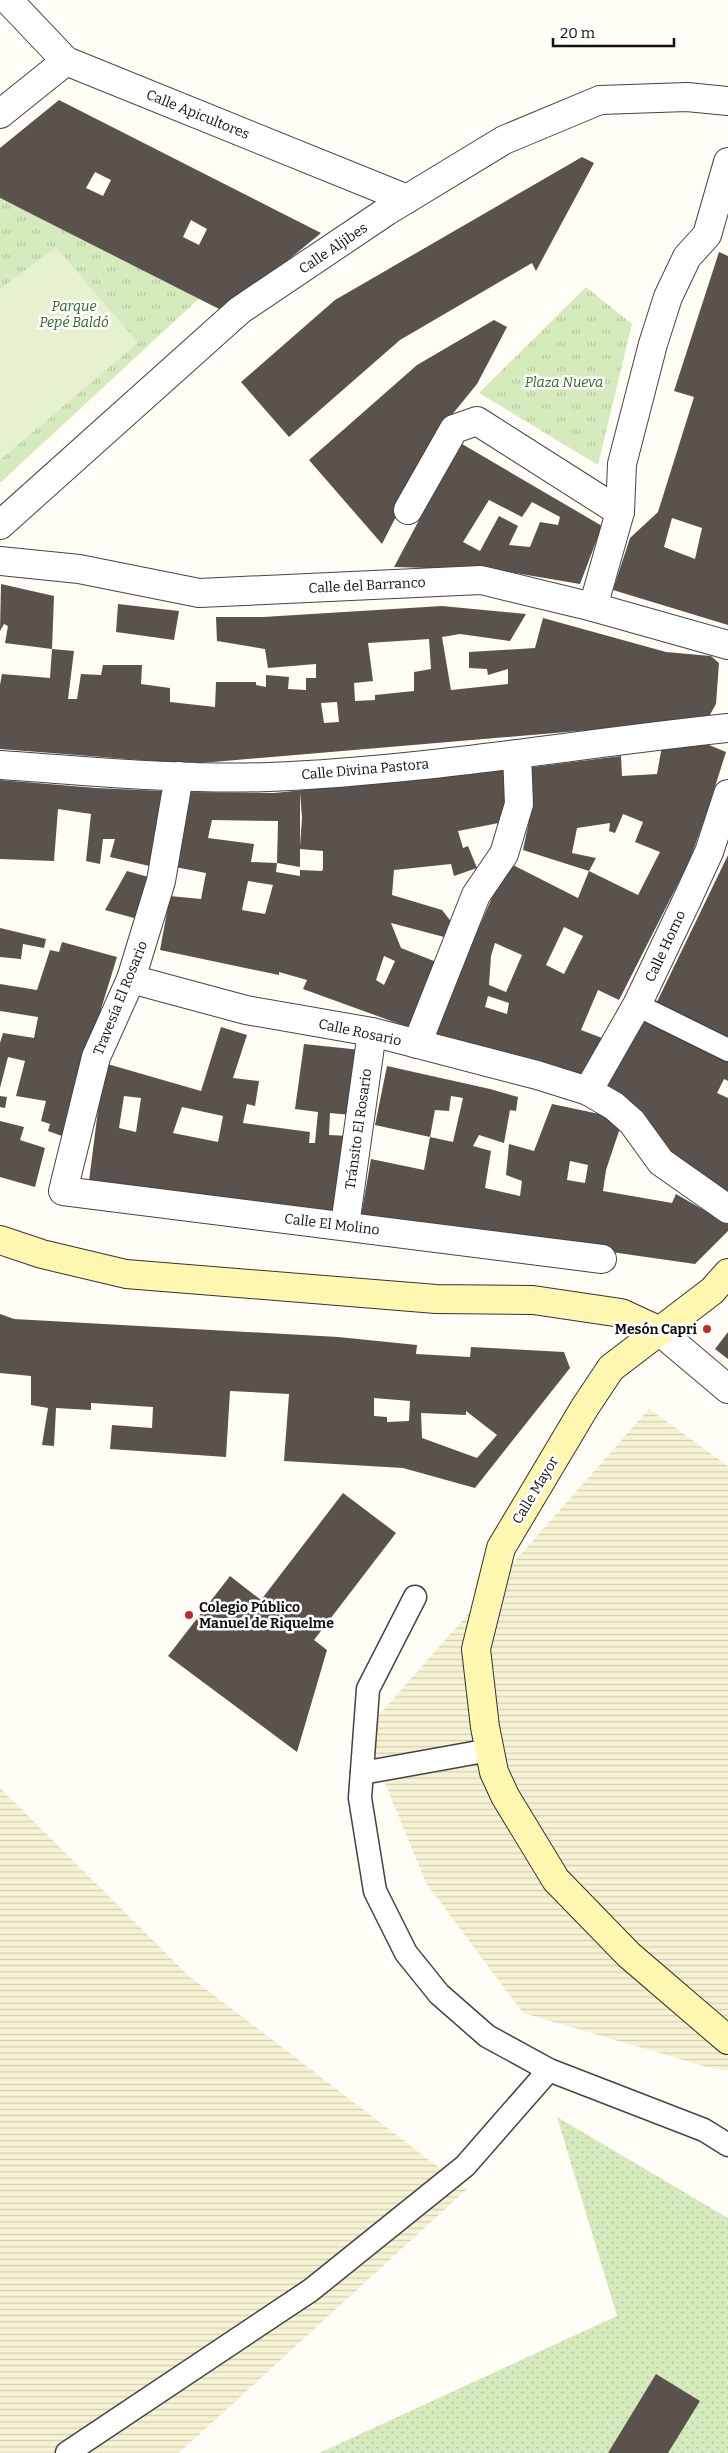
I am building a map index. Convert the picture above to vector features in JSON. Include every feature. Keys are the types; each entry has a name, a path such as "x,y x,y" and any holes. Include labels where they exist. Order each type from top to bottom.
{"main road":[{"path":"0,1240 42,1254 126,1274 436,1300 533,1300 622,1312 658,1330"},
{"name":"Calle Mayor","path":"728,1273 712,1291 658,1330 611,1368 584,1407 501,1548 476,1649 492,1761 505,1796 556,1880 629,1955 728,2040"}],"street":[{"name":"Calle Apicultores","path":"8,0 66,61 407,200"},
{"path":"0,114 66,61"},
{"name":"Calle Aljibes","path":"0,526 240,310 407,200 504,140 600,100 688,97 728,101"},
{"path":"593,607 620,512 622,464 653,344 668,297 687,257 718,239 728,162"},
{"path":"408,510 454,429 477,421 620,512"},
{"name":"Calle del Barranco","path":"0,561 79,569 199,593 481,580 593,607 728,645"},
{"name":"Calle Divina Pastora","path":"0,765 179,776 268,777 393,767 517,754 728,728"},
{"path":"417,1044 476,895 504,854 519,804 517,754"},
{"name":"Travesía El Rosario","path":"63,1191 96,1057 131,979 162,881 179,776"},
{"name":"Calle Horno","path":"588,1091 637,1005 709,852 728,794"},
{"name":"Calle Rosario","path":"131,979 246,1010 372,1032 537,1075 588,1091 614,1106 632,1122 661,1162 728,1209"},
{"name":"Tránsito El Rosario","path":"345,1225 372,1032"},
{"name":"Calle El Molino","path":"63,1191 345,1225 602,1259"},
{"path":"658,1330 728,1389"}],"lane":[{"path":"637,1005 728,1050"},
{"path":"414,1597 368,1689 360,1798 375,1891 406,1953 439,1994 487,2036 549,2070 704,2130 728,2145"},
{"path":"362,1773 492,1761"},
{"path":"67,2453 311,2290 465,2166 549,2070"}],"shaded area":[{"path":"649,1409 728,1466 728,2071 707,2067 523,2013 426,1883 364,1732"},
{"path":"0,1788 189,1976 467,2189 179,2453 0,2453"}],"green space":[{"name":"Parque Pepé Baldó","path":"0,199 205,293 0,483"},
{"path":"56,247 138,343 0,460 0,289"},
{"name":"Plaza Nueva","path":"586,287 632,324 598,465 479,393"},
{"path":"557,2117 728,2218 728,2453 319,2453 617,2316"}],"building":[{"path":"59,100 321,233 225,312 0,198 0,148","holes":["95,172 111,180 103,196 86,188","191,220 207,229 199,245 183,237"]},
{"path":"582,157 594,163 536,271 532,263 400,340 289,437 241,382 335,300"},
{"path":"719,252 728,256 728,625 613,590 630,538 658,512 694,397 674,391","holes":["672,518 702,528 695,559 664,547"]},
{"path":"494,320 507,327 477,384 442,427 382,544 309,460 417,365"},
{"path":"462,444 602,526 580,584 498,570 394,567","holes":["489,500 522,517 532,502 560,517 558,525 540,522 530,547 509,545 518,526 499,516 480,551 463,542"]},
{"path":"1,584 54,596 52,649 5,643 8,626 4,624 0,631"},
{"path":"118,604 179,611 174,640 116,632"},
{"path":"442,606 526,614 510,641 460,634 442,637 451,690 508,684 508,669 488,675 487,669 469,668 469,652 535,648 543,618 666,652 711,656 719,663 716,704 707,720 213,762 166,762 0,749 0,685 2,674 50,678 52,649 74,651 68,699 77,699 81,674 101,675 103,665 142,665 141,684 170,688 170,702 215,707 216,682 256,682 256,685 266,687 266,675 289,677 288,689 306,690 306,678 316,678 316,664 268,668 265,649 217,641 216,617 263,617","holes":["429,639 431,669 414,672 414,691 375,695 375,700 355,701 354,683 373,681 368,643","337,702 339,722 324,723 321,703"]},
{"path":"697,740 726,752 689,862 619,1000 598,990 581,1030 602,1038 583,1075 432,1035 504,870 513,865 578,898 589,871 523,850 529,821 525,768 621,756 622,776 657,774 662,746","holes":["623,814 643,822 635,842 660,852 638,895 589,871 596,858 572,853 577,828 610,823 609,831 615,833","564,927 583,936 564,974 546,965","495,943 522,955 506,992 489,985 491,956","488,996 509,1003 507,1014 485,1007"]},
{"path":"505,770 509,821 458,831 463,848 468,846 477,868 454,876 451,864 394,870 392,895 442,910 453,924 448,938 391,923 401,948 439,963 416,1030 303,989 307,980 279,972 279,975 160,950 170,896 201,899 206,873 175,867 190,792 274,793","holes":["300,792 302,818 300,846","212,820 278,821 277,863 251,862 254,844 208,838","300,849 323,851 322,871 300,870 300,876 276,872 277,863 300,867","248,881 273,885 265,914 242,910","384,956 395,961 384,985 376,980"]},
{"path":"0,780 96,788 163,791 154,867 110,857 115,839 103,839 100,864 86,861 91,814 58,809 54,861 0,859"},
{"path":"728,855 728,1041 655,1006"},
{"path":"127,871 152,878 134,918 105,910"},
{"path":"0,928 46,939 44,948 23,944 21,959 0,957"},
{"path":"62,942 117,957 62,1136 48,1131 50,1124 41,1121 46,1101 16,1096 25,1061 8,1057 0,1088 0,1043 3,1033 34,1038 38,1017 0,1011 0,984 37,990 50,950 59,952"},
{"path":"647,1018 728,1058 728,1081 724,1079 717,1093 728,1098 728,1203 697,1184 600,1090"},
{"path":"221,1027 247,1035 233,1078 259,1081 255,1106 247,1104 243,1123 310,1132 309,1143 315,1143 318,1112 295,1109 304,1044 361,1050 351,1115 330,1113 329,1135 349,1136 340,1213 89,1181 104,1063 201,1091","holes":["124,1096 141,1098 136,1132 119,1128","182,1107 223,1116 218,1142 173,1133"]},
{"path":"387,1066 518,1097 516,1111 510,1110 504,1143 479,1135 473,1146 491,1151 485,1188 520,1196 522,1181 506,1175 509,1144 534,1151 552,1104 623,1119 606,1170 603,1191 672,1203 676,1194 728,1224 728,1231 695,1264 361,1216 371,1159 424,1170 430,1137 375,1125","holes":["451,1096 463,1098 453,1142 430,1137 435,1110 449,1111","570,1161 588,1165 585,1183 567,1180"]},
{"path":"0,1096 7,1097 5,1108 0,1107"},
{"path":"0,1121 24,1127 20,1140 45,1148 35,1187 0,1177"},
{"path":"0,1314 14,1319 338,1337 417,1345 416,1354 470,1357 471,1347 564,1352 570,1368 475,1488 403,1468 284,1461 289,1394 230,1391 226,1457 110,1449 112,1425 152,1428 153,1407 91,1403 91,1410 56,1408 54,1446 42,1445 48,1408 31,1405 31,1376 0,1373","holes":["374,1398 410,1401 409,1421 387,1422 387,1417 374,1416","466,1411 497,1435 477,1458 422,1438 421,1413 466,1415"]},
{"path":"728,1332 728,1359 715,1349"},
{"path":"343,1493 396,1533 314,1640 327,1650 297,1752 168,1656 230,1576 261,1600"},
{"path":"656,2374 700,2401 668,2453 608,2453"}],"place":[{"name":"Mesón Capri","path":"707,1329"},
{"name":"Colegio Público Manuel de Riquelme","path":"189,1615"}]}
